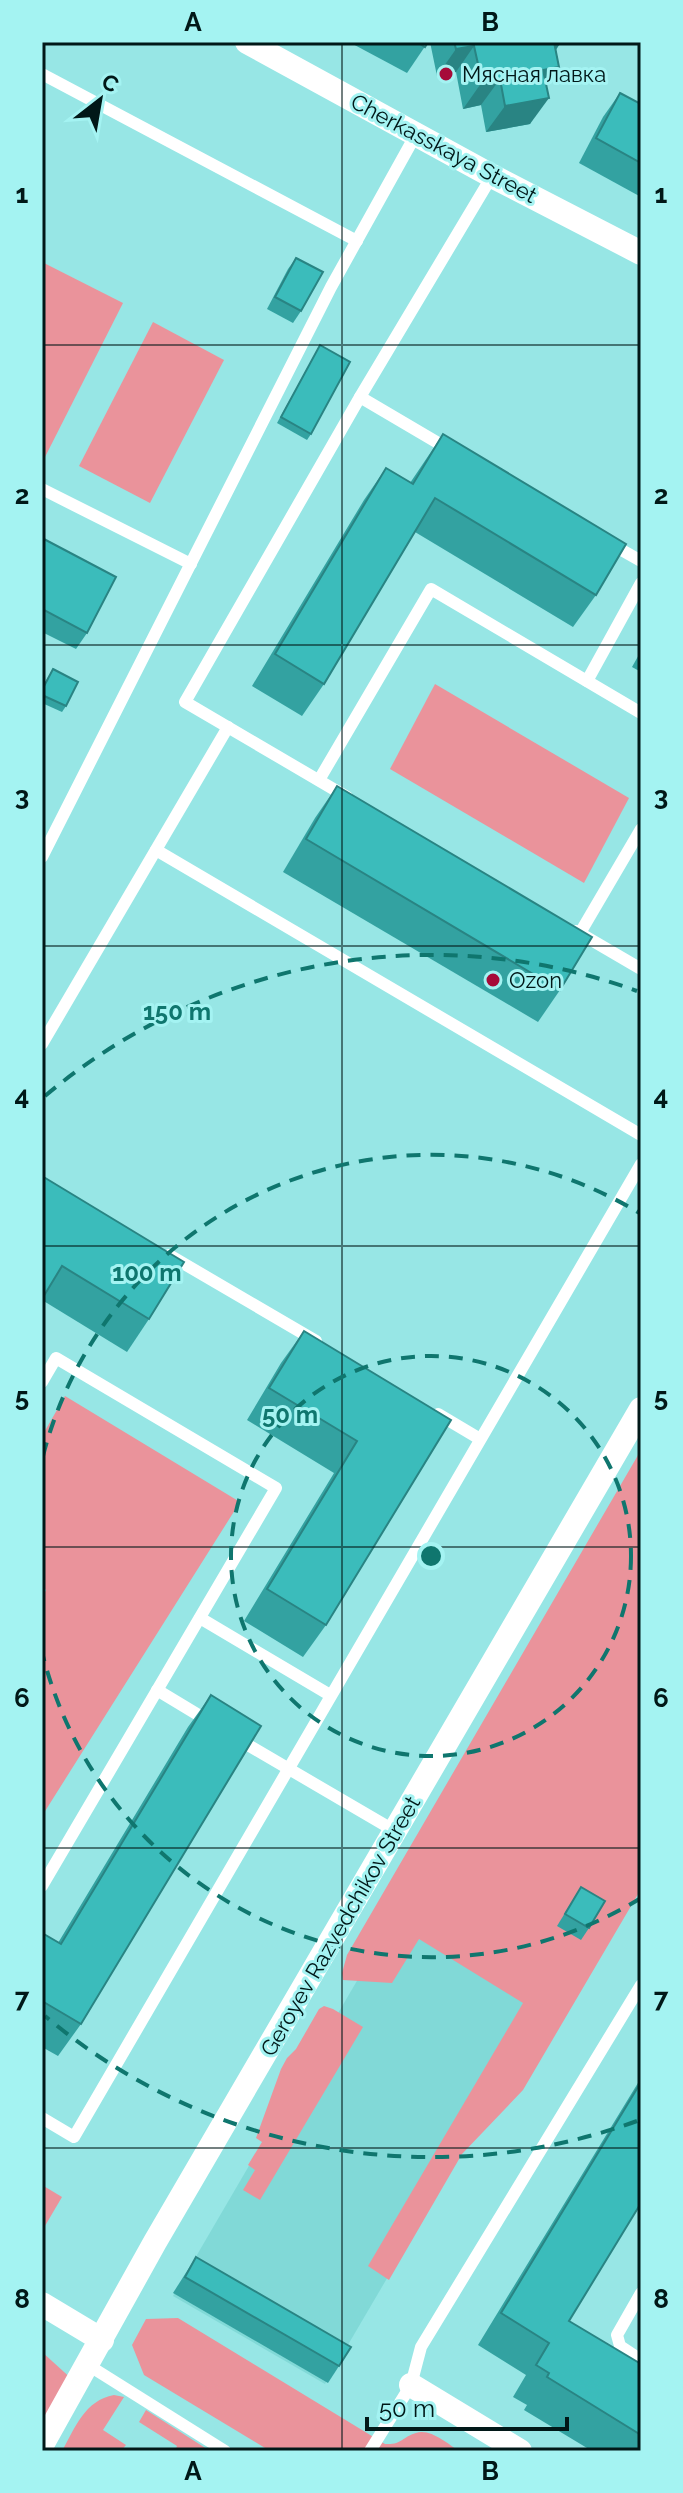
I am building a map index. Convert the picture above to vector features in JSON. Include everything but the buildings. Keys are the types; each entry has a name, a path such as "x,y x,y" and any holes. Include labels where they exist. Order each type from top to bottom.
{"street":[{"name":"Cherkasskaya Street","path":"247,42 492,176 641,253"},
{"name":"Geroyev Razvedchikov Street","path":"42,2445 155,2242 641,1409"},
{"path":"42,2304 102,2340"},
{"path":"411,2385 520,2451"}],"lane":[{"path":"42,74 357,241"},
{"path":"42,857 357,241 410,145"},
{"path":"360,805 185,702 360,397 492,176"},
{"path":"360,397 467,459"},
{"path":"42,489 191,564"},
{"path":"601,538 641,561"},
{"path":"587,681 641,583"},
{"path":"319,780 431,589 641,713"},
{"path":"42,1044 228,727"},
{"path":"580,933 641,829"},
{"path":"156,850 641,1135"},
{"path":"566,925 641,969"},
{"path":"42,2118 74,2137 641,1164"},
{"path":"160,1250 333,1352"},
{"path":"42,1382 56,1358 276,1488 42,1886"},
{"path":"427,1407 480,1439"},
{"path":"200,1618 330,1695"},
{"path":"157,1690 395,1831"},
{"path":"370,2451 411,2385 421,2347 641,1985"},
{"path":"641,2293 617,2335 620,2346 641,2360"},
{"path":"88,2365 225,2451"}],"shaded area":[{"path":"42,262 123,303 44,459 42,458"},
{"path":"153,322 224,360 150,503 79,466"},
{"path":"435,684 629,798 584,883 390,769"},
{"path":"65,1396 240,1502 42,1816 42,1598 46,1590 42,1586 42,1436"},
{"path":"641,1450 641,1889 523,2090 462,2154 389,2280 368,2266 523,2003 419,1939 392,1983 343,1980 347,1955"},
{"path":"403,1902 548,2004 325,2384 173,2296"},
{"path":"324,2006 363,2027 260,2200 243,2190 255,2170 248,2165 262,2142 256,2138 281,2069 319,2009"},
{"path":"42,2185 62,2197 42,2231"},
{"path":"178,2318 385,2444 421,2432 439,2438 459,2451 270,2451 144,2375 132,2345 146,2319"},
{"path":"42,2352 74,2381 42,2443"},
{"path":"114,2395 124,2397 103,2430 126,2445 121,2451 62,2451 88,2409"},
{"path":"146,2410 210,2451 175,2451 177,2446 139,2422"}],"place":[{"name":"Мясная лавка","path":"446,74"},
{"name":"Ozon","path":"493,980"}]}
